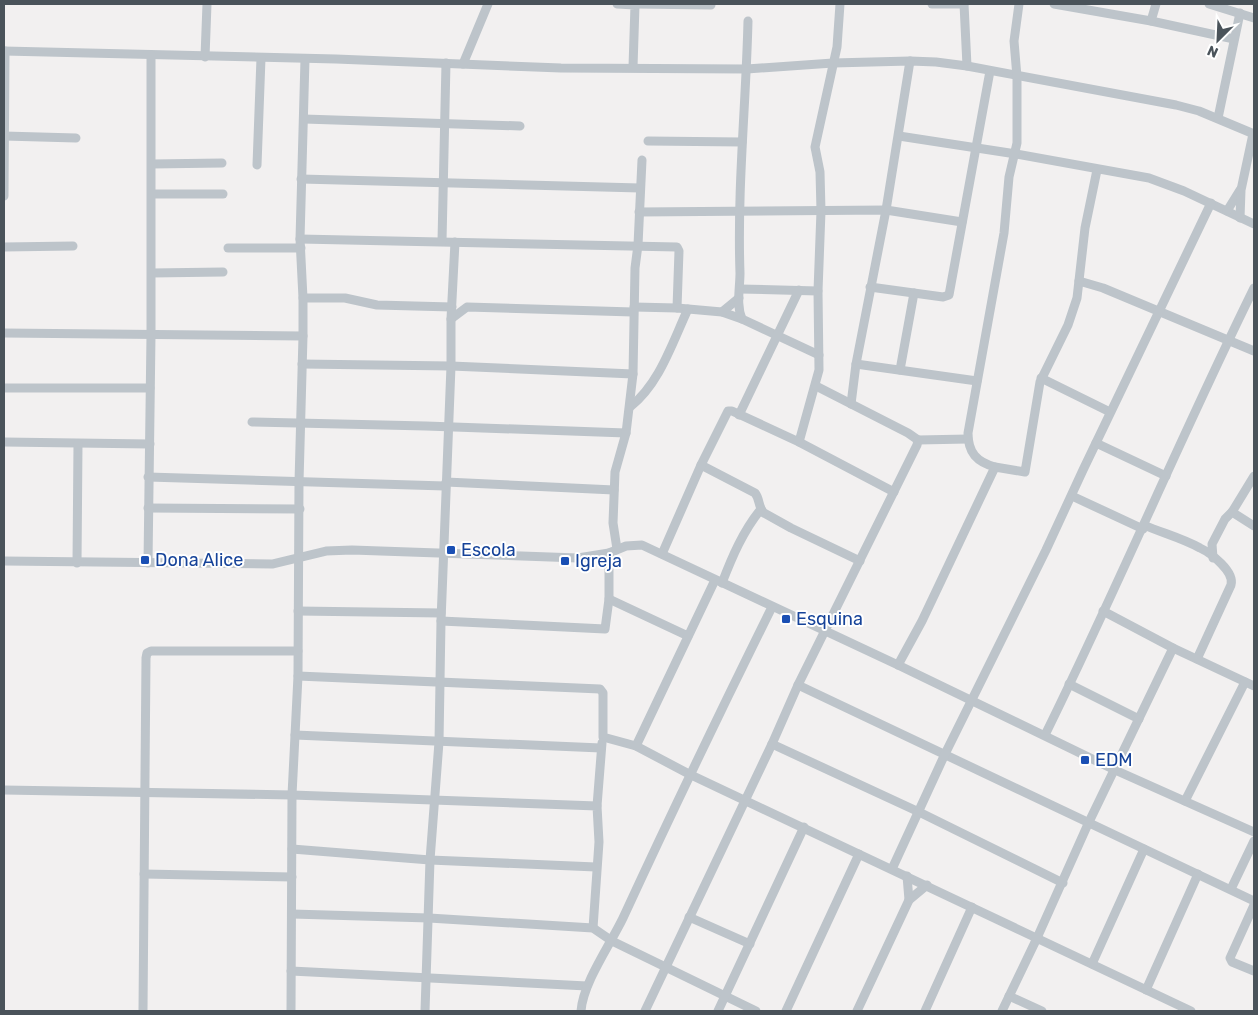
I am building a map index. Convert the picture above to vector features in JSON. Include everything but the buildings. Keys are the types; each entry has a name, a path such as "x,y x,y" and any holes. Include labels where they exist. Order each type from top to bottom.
{"street":[{"path":"204,57 208,4"},
{"path":"463,64 488,4"},
{"path":"617,4 711,5"},
{"path":"633,67 635,4"},
{"path":"799,442 819,370 818,291 821,212 820,172 815,147 837,47 840,4"},
{"path":"932,4 964,4 967,66"},
{"path":"1019,4 1014,41 1018,118 1016,154 1009,177 1004,233 969,423 968,439 973,454 979,460 995,467 1026,472 1041,378 1074,310 1097,170"},
{"path":"1054,4 1234,38"},
{"path":"1151,21 1156,4"},
{"path":"1209,4 1254,18"},
{"path":"1218,118 1240,13"},
{"path":"742,319 740,314 740,212 748,21"},
{"path":"4,196 4,51 561,68 747,69 833,63 910,61 967,66 1017,77 1147,99 1199,111 1254,134 1241,190 1240,218"},
{"path":"148,563 148,477 152,335 151,55"},
{"path":"257,164 260,58"},
{"path":"291,1011 292,795 298,676 299,482 303,336 300,239 305,59"},
{"path":"851,404 856,364 899,136 910,61"},
{"path":"442,241 446,64"},
{"path":"870,287 943,297 949,295 990,71"},
{"path":"304,119 445,122 520,126"},
{"path":"4,136 76,138"},
{"path":"899,136 1016,154 1163,182 1254,224"},
{"path":"648,141 742,142"},
{"path":"298,611 441,617 605,629 613,551 615,472 626,433 633,374 635,268 638,246 642,160"},
{"path":"152,164 222,163"},
{"path":"301,179 640,188"},
{"path":"1227,211 1241,190"},
{"path":"152,194 223,194"},
{"path":"892,869 945,754 1072,496 1110,412 1211,203"},
{"path":"639,212 886,210 962,222"},
{"path":"300,239 676,247 679,249 677,308"},
{"path":"425,1011 430,860 438,742 455,242"},
{"path":"4,247 73,246"},
{"path":"228,248 301,248"},
{"path":"152,273 223,272"},
{"path":"1079,281 1103,288 1254,351"},
{"path":"1045,735 1254,288"},
{"path":"722,312 740,294 799,290 818,291"},
{"path":"739,415 799,290"},
{"path":"900,370 914,293"},
{"path":"452,294 467,307"},
{"path":"303,298 345,298 377,305 452,307"},
{"path":"451,318 467,307 634,310 677,308 722,312 742,319 819,355"},
{"path":"630,407 655,380 688,309"},
{"path":"4,333 303,336"},
{"path":"302,364 452,366 633,374"},
{"path":"856,364 977,381"},
{"path":"1041,378 1110,412"},
{"path":"816,386 908,433 918,440 968,439"},
{"path":"4,388 150,388"},
{"path":"662,554 701,465 727,412 732,411 799,442 894,492"},
{"path":"252,422 449,426 626,433"},
{"path":"645,1011 798,686 918,440"},
{"path":"4,442 150,444"},
{"path":"1096,443 1166,476"},
{"path":"77,562 78,444"},
{"path":"701,465 755,493 758,496 761,509 791,528 860,560"},
{"path":"898,665 922,621 995,467"},
{"path":"1213,558 1212,544 1225,519 1232,512 1254,476"},
{"path":"148,477 614,490"},
{"path":"1072,496 1143,527 1201,548 1231,575 1233,580 1197,660"},
{"path":"148,508 300,510"},
{"path":"636,746 688,636 747,528 761,509"},
{"path":"1232,512 1254,526"},
{"path":"1201,548 1212,544"},
{"path":"4,562 272,564 326,551 352,550 578,558 613,551 626,546 642,545 898,665 1115,770 1254,832"},
{"path":"609,599 688,636"},
{"path":"581,1011 587,986 612,941 689,774 772,607"},
{"path":"1104,611 1173,648 1254,686"},
{"path":"1002,1011 1063,883 1088,824 1173,648"},
{"path":"143,1011 147,653 151,651 298,651"},
{"path":"298,676 600,689 603,693 603,738 597,806 599,827 593,928"},
{"path":"1185,800 1245,682"},
{"path":"1069,684 1139,719"},
{"path":"798,686 945,754 1088,824 1231,889 1254,903 1230,958 1232,962 1254,971"},
{"path":"295,735 601,748"},
{"path":"603,738 636,746 689,774 1192,1011"},
{"path":"772,744 919,812 1063,883"},
{"path":"4,790 292,795 597,806"},
{"path":"718,1011 804,827"},
{"path":"1231,889 1254,841"},
{"path":"292,849 430,860 596,867"},
{"path":"1092,964 1144,850"},
{"path":"786,1011 860,854"},
{"path":"144,874 292,877"},
{"path":"1146,990 1198,874"},
{"path":"906,876 908,900"},
{"path":"857,1011 908,900 927,885"},
{"path":"925,1011 972,907"},
{"path":"292,914 429,918 593,928 612,941 756,1011"},
{"path":"689,917 750,944"},
{"path":"291,971 587,986"},
{"path":"1009,996 1042,1011"}],"place":[{"name":"Escola","path":"451,550"},
{"name":"Dona Alice","path":"145,560"},
{"name":"Igreja","path":"565,561"},
{"name":"Esquina","path":"786,619"},
{"name":"EDM","path":"1085,760"}]}
